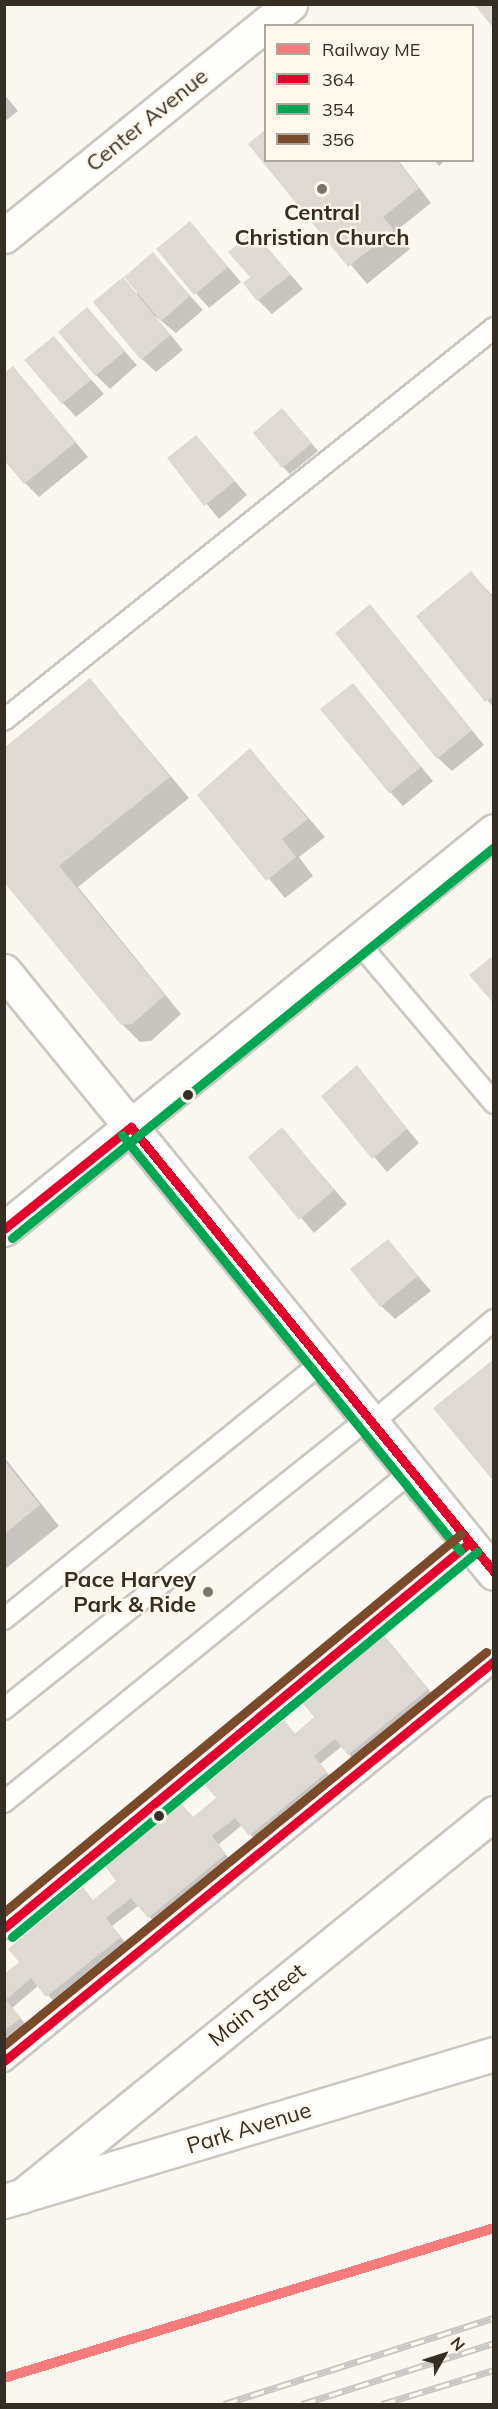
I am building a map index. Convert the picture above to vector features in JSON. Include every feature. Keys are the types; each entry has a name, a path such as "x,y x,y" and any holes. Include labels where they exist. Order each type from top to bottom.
{"street":[{"name":"Center Avenue","path":"265,24 290,4"},
{"name":"Center Avenue","path":"4,236 264,25"},
{"path":"4,1228 494,831"},
{"path":"4,971 494,1573"},
{"name":"Main Street","path":"12,2199 494,1813"},
{"name":"Park Avenue","path":"12,2199 494,2054"}],"lane":[{"path":"4,720 494,328"},
{"path":"358,942 494,1103"},
{"path":"4,1709 494,1320"},
{"path":"4,1619 323,1362"},
{"path":"4,1802 411,1472"},
{"path":"4,1928 469,1543"},
{"path":"4,2061 494,1661"}],"building":[{"path":"474,4 494,4 494,29"},
{"name":"Central Christian Church","path":"264,131 264,162 399,162 419,188 383,217 394,230 348,267 248,144"},
{"path":"190,221 228,267 194,295 156,249"},
{"path":"254,231 290,275 257,301 243,283 250,277 228,252"},
{"path":"153,252 190,296 161,321 124,277"},
{"path":"123,277 170,335 141,360 93,302"},
{"path":"87,307 125,351 95,376 58,332"},
{"path":"54,336 91,380 62,404 24,360"},
{"path":"13,366 76,442 24,484 4,460 4,373"},
{"path":"282,408 312,443 282,468 253,433"},
{"path":"196,435 235,481 204,506 167,458"},
{"path":"471,571 494,599 494,696 485,702 416,616"},
{"path":"370,604 472,730 437,759 335,633"},
{"path":"90,678 170,777 59,866 165,995 132,1024 121,1025 4,882 4,748"},
{"path":"353,683 421,767 389,793 320,709"},
{"path":"250,748 308,819 282,839 296,857 266,881 197,795"},
{"path":"494,955 494,1004 469,975"},
{"path":"357,1065 407,1129 372,1159 321,1096"},
{"path":"282,1127 334,1190 299,1220 248,1157"},
{"path":"388,1239 418,1276 380,1307 350,1269"},
{"path":"494,1359 494,1482 433,1408"},
{"path":"4,1460 40,1505 4,1534"},
{"path":"384,1635 428,1689 348,1755 335,1739 314,1756 327,1772 249,1836 235,1818 212,1836 226,1854 148,1918 131,1898 106,1918 121,1937 46,1997 31,1978 6,2000 21,2018 4,2031 4,1974 19,1962 8,1949 83,1887 93,1900 116,1881 104,1865 180,1802 193,1817 216,1798 205,1785 284,1720 295,1734 314,1717 302,1702"}],"railway":[{"path":"224,2404 494,2318"},
{"path":"302,2404 494,2343"},
{"path":"382,2404 494,2370"}],"rail line":[{"name":"ME","path":"4,2378 494,2228"}],"transit line":[{"name":"354","path":"12,1238 494,847"},
{"name":"364","path":"131,1127 494,1572"},
{"name":"364","path":"4,1229 131,1127"},
{"name":"354","path":"122,1135 460,1551"},
{"name":"356","path":"4,1912 461,1534"},
{"name":"364","path":"4,1928 469,1543"},
{"name":"354","path":"12,1937 477,1552"},
{"name":"356","path":"4,2045 486,1652"},
{"name":"364","path":"4,2061 494,1661"}],"place":[{"name":"Central Christian Church","path":"322,189"},
{"name":"Pace Harvey Park & Ride","path":"208,1592"}]}
